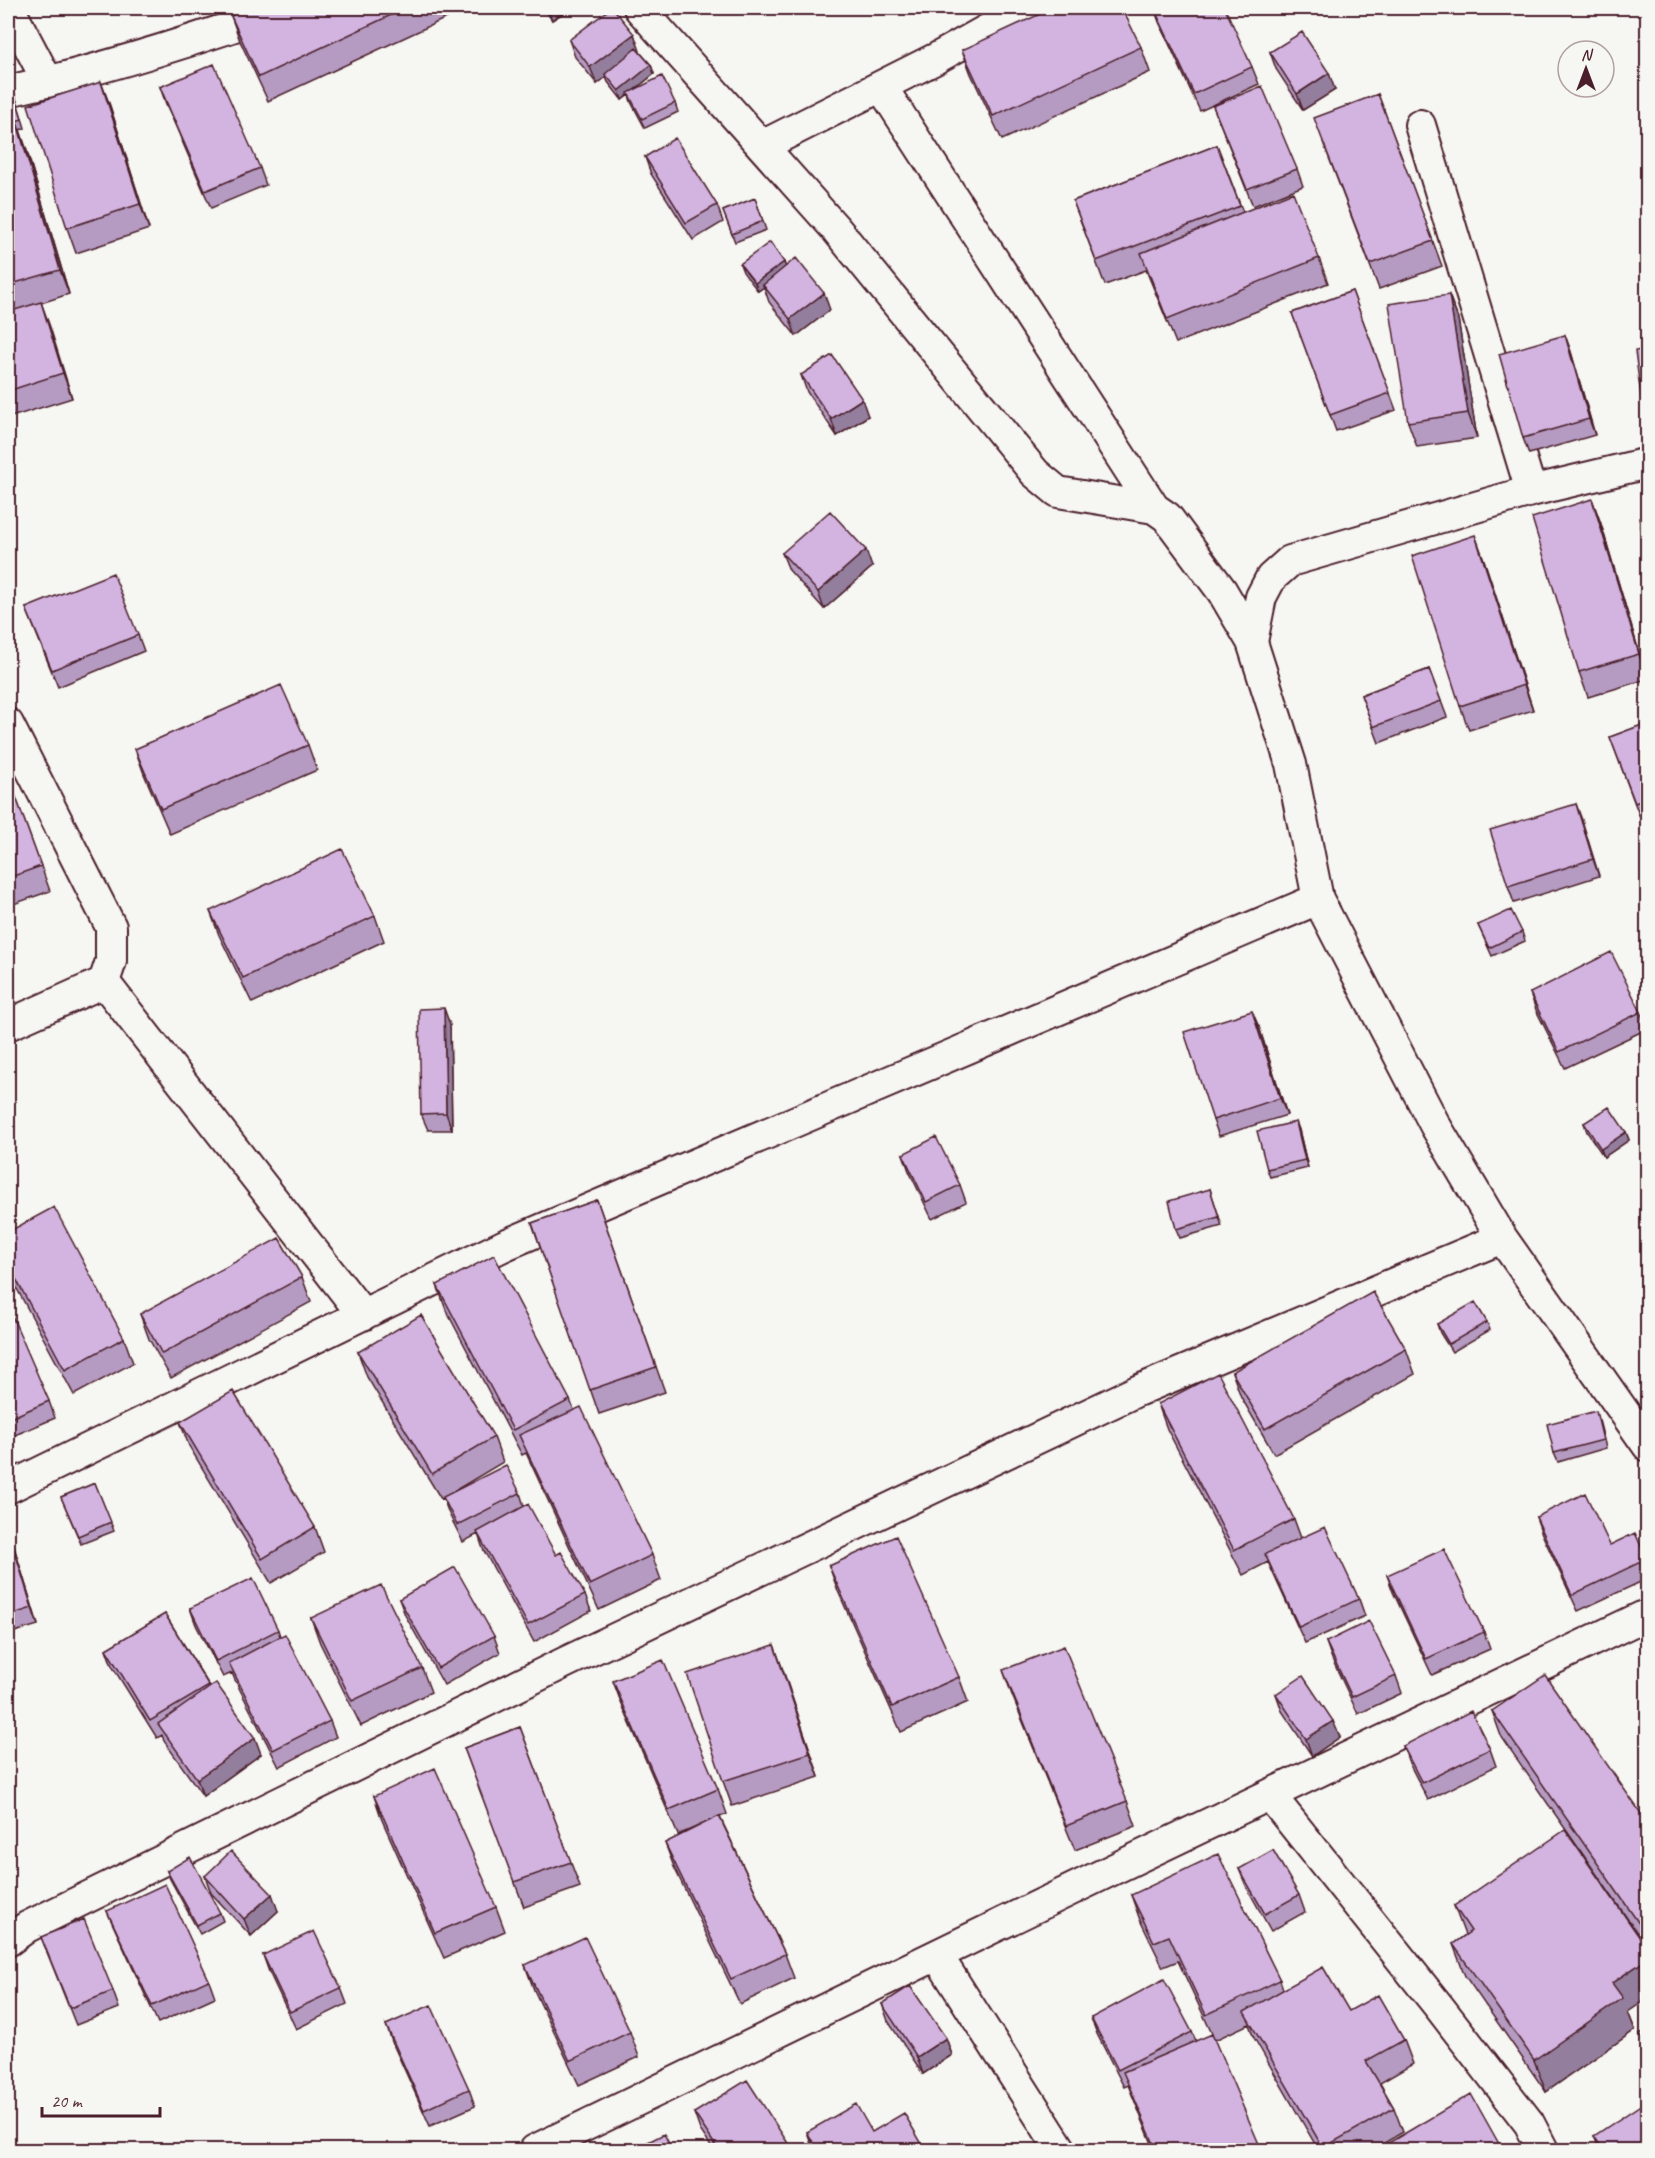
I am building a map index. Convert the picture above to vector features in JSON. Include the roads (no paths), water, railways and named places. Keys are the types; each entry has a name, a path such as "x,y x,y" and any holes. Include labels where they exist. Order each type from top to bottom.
{"street":[{"path":"9,8 48,82"},
{"path":"8,91 48,82 195,40 287,8"},
{"path":"639,8 836,229 1035,473 1058,492 1154,508"},
{"path":"762,146 935,59 1026,8"},
{"path":"881,86 1154,508 1167,517 1222,591 1252,642 1291,764 1318,899 1435,1125 1502,1238 1647,1446"},
{"path":"1420,125 1531,491"},
{"path":"1252,642 1260,597 1271,578 1290,561 1531,491 1647,463"},
{"path":"8,724 111,927 111,962 104,982 8,1025"},
{"path":"8,1488 505,1245 1318,899"},
{"path":"104,982 363,1314"},
{"path":"8,1941 27,1927 555,1668 1137,1391 1502,1238"},
{"path":"535,2151 1647,1614"},
{"path":"1270,1795 1447,2016 1529,2123 1543,2151"},
{"path":"937,1955 1061,2151"}]}
